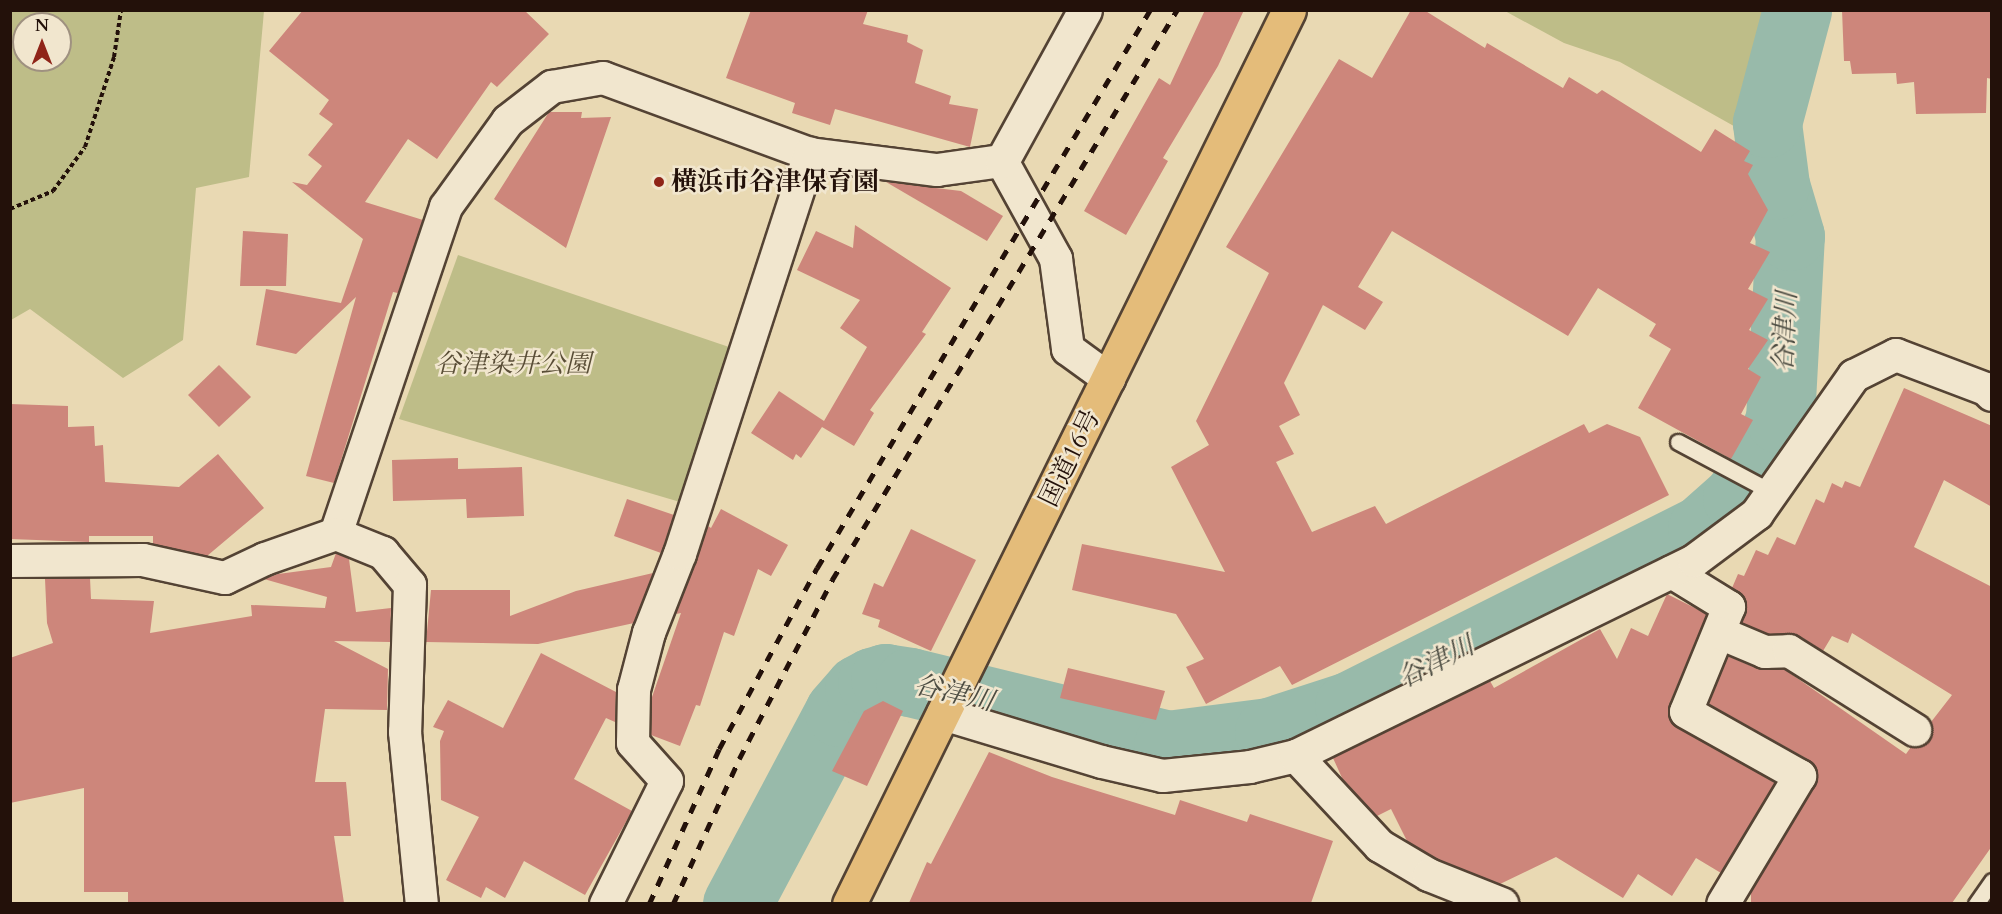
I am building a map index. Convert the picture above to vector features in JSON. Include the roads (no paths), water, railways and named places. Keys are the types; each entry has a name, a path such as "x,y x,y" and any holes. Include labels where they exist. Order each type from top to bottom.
{"highway":[{"name":"国道16号","path":"849,903 1289,10"}],"street":[{"path":"1002,161 1085,10"},
{"path":"336,534 446,207 508,122 552,87 603,78 810,154 937,170 1002,161"},
{"path":"606,903 667,781 633,743 634,690 649,633 680,554 810,154"},
{"path":"1002,161 1056,259 1068,349 1109,379"},
{"path":"945,710 1102,762 1163,776 1250,767 1296,756 1694,561 1756,514 1854,376 1896,355 1986,389 1992,395"},
{"path":"10,561 143,560 225,578 265,559 336,534 383,553 410,585 405,732 422,903"},
{"path":"1672,572 1729,606 1720,633 1686,712 1800,776 1723,903"},
{"path":"1720,633 1765,652 1789,651 1915,730"},
{"path":"1296,756 1380,846 1429,875 1502,903"}],"lane":[{"path":"1678,442 1772,492"},
{"path":"1977,903 1992,881"}],"waterway":[{"name":"谷津川","path":"737,904 839,712 859,689 872,682 885,678 910,682 1168,745 1269,732 1349,706 1702,529 1737,498 1764,460 1780,419 1790,236 1775,185 1767,123 1797,10"}],"railway":[{"path":"649,904 719,749 817,568 1150,10"},
{"path":"673,904 739,759 832,580 1177,10"}],"place":[{"name":"横浜市谷津保育園","path":"659,182"}],"park label":[{"name":"谷津染井公園","path":"513,364"}]}
